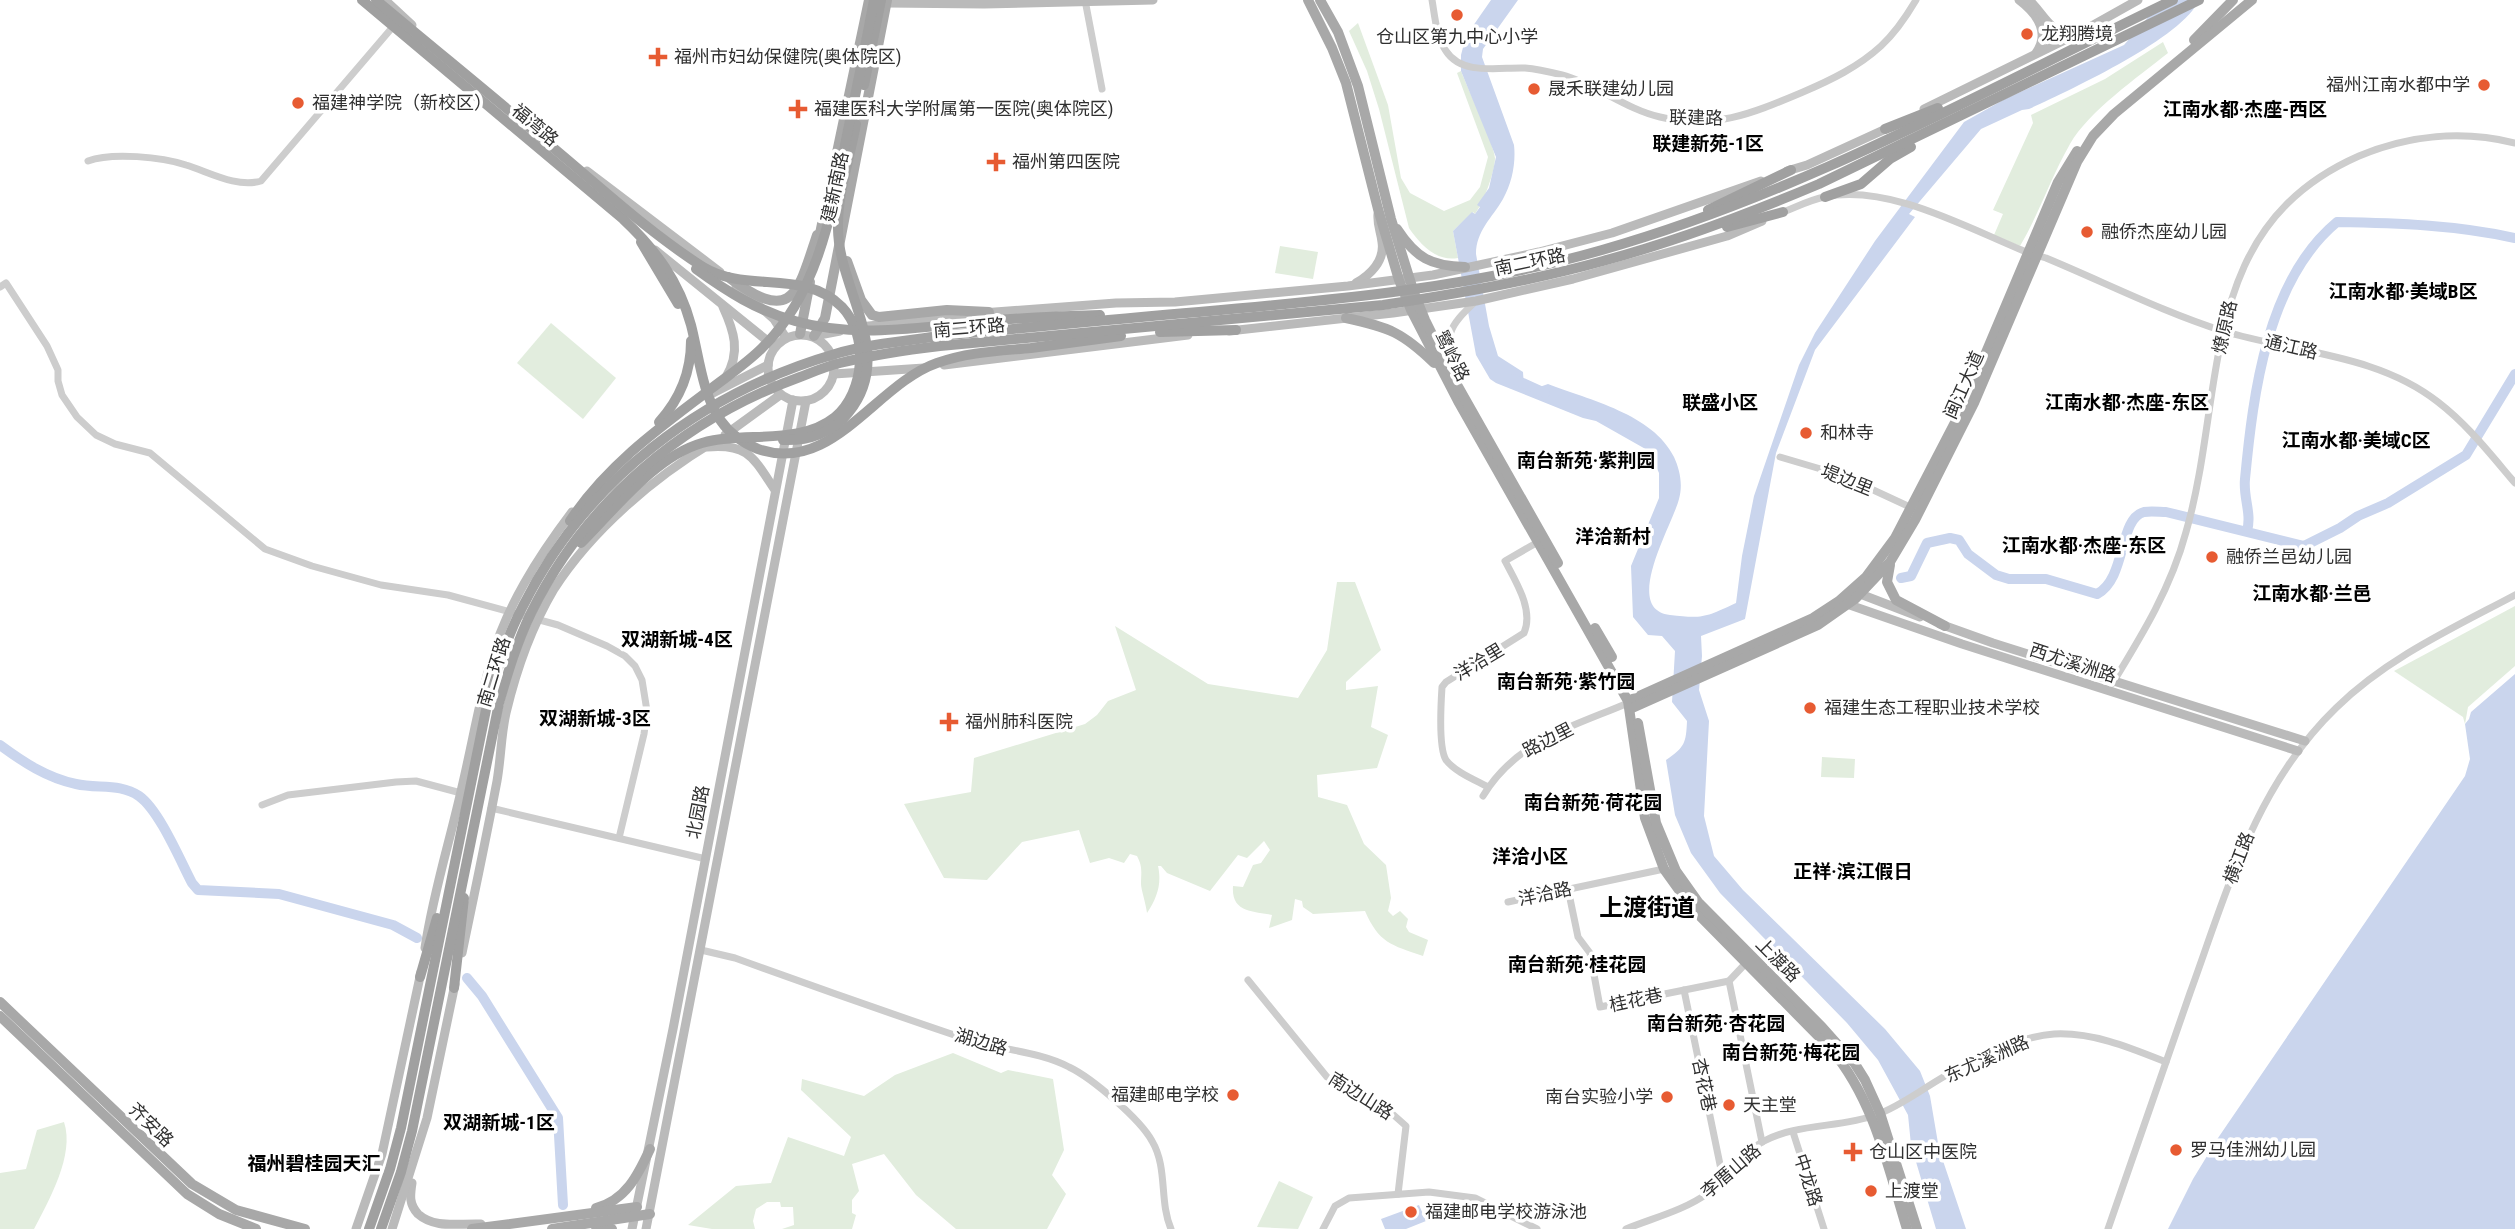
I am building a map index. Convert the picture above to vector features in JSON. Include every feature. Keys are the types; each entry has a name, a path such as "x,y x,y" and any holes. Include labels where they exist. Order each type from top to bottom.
{"highway":[{"name":"福湾路","path":"362,0 627,216"},
{"name":"福湾路","path":"376,0 627,216"},
{"path":"643,440 763,348 799,299 812,270 834,202 874,0"},
{"name":"南二环路","path":"1664,237 1816,174 2173,0"},
{"name":"南二环路","path":"940,336 1189,323 1540,271 1754,211 1819,184 2199,0"},
{"path":"748,437 789,440 818,435 844,419 863,386 868,346 841,258 839,217 885,1"},
{"path":"1885,129 1969,100"},
{"path":"1825,197 1860,184 1890,159 1973,110"},
{"path":"1664,237 1791,170"},
{"path":"1664,237 1783,212"},
{"path":"627,216 722,276 759,282 799,284 820,290 840,305 855,328 859,349 857,379 848,402 816,428 787,435 726,438 700,444 634,468"},
{"path":"627,216 652,246 681,294 713,408 734,435 754,447 773,452 793,453 823,443 836,436 906,378 923,368 953,358 1151,332 1189,323"},
{"path":"627,216 674,295 691,338 691,355 682,391 672,408 643,440 634,468"},
{"path":"657,234 685,261 713,281 747,302 780,317 839,329 940,336"},
{"name":"南二环路","path":"369,1229 390,1169 426,1032 468,853 499,703 509,671 531,613 561,563 634,468 675,429 703,410 766,379 835,354 877,344 940,336 1174,314 1296,309"},
{"path":"1151,332 1236,330"},
{"name":"南二环路","path":"381,1229 412,1131 456,850 488,700 498,667 522,607 571,519 590,494 634,468"},
{"path":"420,977 456,850"},
{"path":"454,988 468,853"}],"main road":[{"path":"355,0 722,306 775,347"},
{"path":"385,0 585,170 717,269 759,297 778,301 788,298 800,285 825,208"},
{"name":"建新南路","path":"800,334 869,0"},
{"path":"885,1 984,4 1153,0"},
{"path":"2019,0 2032,11 2041,26 2043,41 2036,53"},
{"path":"2029,0 2052,28 2060,33 2075,35"},
{"path":"814,336 827,345 831,352 834,374 820,395 806,401 793,400 780,394 770,382 768,365 775,347 786,338 800,334 814,336 891,322 989,312 1116,303 1175,302 1348,286 1480,265 1612,233 1818,160 2075,35 2138,0"},
{"name":"闽江大道","path":"1631,704 1844,603 1891,562 1974,403 2062,175 2090,133 2115,107 2193,41 2233,0"},
{"name":"闽江大道","path":"1857,592 1884,555 1912,508 1963,407 2077,162 2093,136 2114,114 2252,0"},
{"name":"建新南路","path":"814,336 825,318 885,1"},
{"name":"鹭岭路","path":"1314,1 1330,16 1359,86 1404,279"},
{"name":"鹭岭路","path":"1314,1 1346,83 1378,209 1441,370 1631,704"},
{"path":"847,204 845,253 861,300 872,315 879,317 947,310 989,312"},
{"path":"1348,286 1369,274 1381,257 1383,245 1377,223 1378,209"},
{"path":"834,374 902,371 1055,350 1476,301 1573,279 1727,236 1783,212"},
{"path":"1391,219 1408,244 1425,259 1439,266 1465,267"},
{"path":"717,269 774,319 786,338"},
{"path":"719,388 732,364 735,350 733,330 722,306"},
{"name":"鹭岭路","path":"1416,310 1605,644 1631,704"},
{"path":"1346,318 1399,333 1441,370"},
{"path":"356,1229 382,1154 420,977 430,916 491,659 502,630 533,567 580,501 617,461 719,388 768,365"},
{"path":"392,1229 433,1094 491,808 506,713 523,656 554,591 592,541 665,475 733,430 780,394"},
{"name":"北园路","path":"632,1229 650,1149 793,400"},
{"name":"北园路","path":"646,1229 806,401"},
{"path":"705,447 726,445 745,451 757,462 775,490"},
{"path":"1891,562 1887,582 1893,597 1900,604 1945,626"},
{"name":"西尤溪洲路","path":"1857,592 1945,626 2305,741"},
{"name":"西尤溪洲路","path":"1844,603 2107,691 2298,751"},
{"name":"上渡路","path":"1631,704 1644,818 1664,869 1692,908 1835,1054 1876,1115 1917,1229"},
{"name":"上渡路","path":"1631,704 1656,823 1676,871 1698,902 1842,1048 1865,1080 1908,1229"},
{"name":"齐安路","path":"0,1002 165,1160 203,1192 249,1215 305,1229"},
{"name":"齐安路","path":"0,1016 178,1187 219,1214 256,1229"},
{"path":"554,1225 571,1215 602,1207 622,1195 636,1178 650,1149"},
{"path":"418,1150 409,1199 422,1220 436,1227 478,1224 493,1226"},
{"path":"571,1215 651,1210"},
{"path":"571,1226 636,1211"},
{"path":"472,1229 554,1225 600,1226 612,1229"}],"street":[{"name":"联建路","path":"1432,0 1441,43 1449,55 1460,64 1475,68 1533,69 1569,77 1636,109 1663,118 1722,121 1760,111 1844,73 1884,43 1898,28 1916,0"},
{"path":"1086,1 1102,89"},
{"path":"88,160 101,157 152,159 186,165 232,180 250,183 261,181 391,29"},
{"name":"燎原路","path":"2107,691 2165,592 2188,528 2222,330 2238,279 2256,242 2284,208 2328,172 2365,153 2411,140 2465,135 2515,143"},
{"name":"通江路","path":"1783,212 1825,197 1865,195 1904,202 2222,330 2368,365 2389,373 2437,401 2470,431 2515,483"},
{"path":"0,287 6,283 47,346 58,370 62,395 77,417 96,435 116,444 150,453 265,549 312,566 381,585 448,595 558,625 625,656 635,666 642,680 646,711 644,734 619,838"},
{"path":"1456,383 1448,344 1453,326 1476,301"},
{"name":"堤边里","path":"1780,457 1847,478 1912,508"},
{"name":"洋洽里","path":"1488,787 1460,771 1446,759 1442,746 1442,687 1524,633 1527,625 1526,610 1505,561 1538,542"},
{"name":"横江路","path":"2108,1229 2249,834 2269,792 2305,741 2340,704 2391,664 2515,595"},
{"name":"路边里","path":"1483,796 1505,765 1532,745 1631,704"},
{"path":"262,805 288,795 396,782 426,783 461,793"},
{"path":"491,808 706,859"},
{"name":"洋洽路","path":"1508,902 1664,869"},
{"name":"桂花巷","path":"1568,889 1578,937 1590,953 1601,1007 1729,981"},
{"name":"湖边路","path":"701,950 735,958 970,1040 1052,1060 1085,1076 1141,1127 1153,1143 1162,1177 1164,1210 1171,1229"},
{"path":"1746,963 1729,981 1762,1142"},
{"name":"南边山路","path":"1248,979 1327,1077 1388,1110 1406,1126 1398,1194"},
{"name":"杏花巷","path":"1684,990 1723,1180"},
{"name":"东尤溪洲路","path":"1876,1115 1951,1072 2031,1038 2052,1034 2108,1040 2166,1062"},
{"name":"李厝山路","path":"1626,1229 1697,1200 1723,1180 1739,1161 1762,1142 1793,1132 1876,1115"},
{"name":"中龙路","path":"1793,1132 1824,1229"},
{"path":"1324,1229 1333,1209 1343,1200 1352,1197 1440,1193 1470,1196 1538,1229"}],"green space":[{"path":"1358,23 1388,105 1401,178 1410,193 1444,211 1470,200 1480,187 1488,157 1457,73 1461,71 1495,158 1488,187 1478,209 1453,231 1458,258 1450,259 1429,250 1409,228 1379,109 1367,71 1349,31"},
{"path":"2163,42 2168,53 2115,95 2078,132 2020,246 1994,235 2003,214 1993,210 2033,123 2031,115 2105,79"},
{"path":"1280,246 1318,252 1313,279 1275,273"},
{"path":"551,323 616,378 583,419 517,363"},
{"path":"1337,582 1355,582 1381,650 1346,682 1346,690 1378,686 1371,727 1388,735 1377,768 1317,775 1318,797 1347,805 1364,844 1386,865 1391,898 1388,911 1393,916 1400,911 1408,919 1406,927 1409,932 1428,940 1423,956 1387,941 1375,930 1365,911 1313,914 1303,907 1302,901 1295,899 1292,920 1269,928 1272,915 1239,906 1233,895 1233,886 1243,887 1253,865 1261,863 1270,850 1264,841 1247,858 1238,855 1210,891 1167,873 1158,866 1158,891 1147,913 1137,856 1130,854 1124,863 1109,858 1090,863 1079,830 1022,842 987,880 944,878 904,804 971,792 974,758 1085,724 1097,715 1108,701 1136,690 1115,626 1208,684 1298,698 1327,650"},
{"path":"2515,606 2515,666 2468,707 2465,724 2463,717 2394,671"},
{"path":"1822,757 1855,759 1854,778 1821,777"},
{"path":"953,1053 1001,1073 1008,1070 1053,1079 1064,1150 1052,1175 1066,1194 1047,1229 956,1229 916,1195 884,1154 852,1164 859,1191 852,1200 852,1213 856,1215 852,1229 782,1229 794,1225 793,1207 781,1207 780,1202 767,1202 756,1209 753,1221 755,1229 712,1229 688,1225 736,1186 771,1183 788,1137 844,1156 851,1137 801,1090 802,1079 864,1096 895,1075"},
{"path":"64,1122 66,1149 63,1163 53,1191 34,1229 0,1229 0,1173 26,1169 37,1130"},
{"path":"1279,1181 1313,1197 1298,1229 1257,1227"}],"water":[{"path":"1491,0 1518,0 1483,49 1482,57 1514,145 1514,166 1509,186 1479,238 1476,254 1489,326 1498,356 1523,372 1524,388 1531,390 1548,384 1600,403 1636,419 1664,442 1676,462 1681,488 1654,564 1650,598 1656,609 1670,615 1697,617 1736,603 1754,496 1799,365 1815,333 1875,241 1964,122 2005,99 2124,45 2163,0 2199,0 2189,15 2171,31 2123,62 2047,101 1981,129 1909,214 1915,217 1815,350 1776,453 1745,619 1701,636 1699,690 1709,721 1704,816 1714,856 1743,890 1885,1029 1920,1071 1930,1096 1939,1149 1966,1229 1936,1229 1911,1145 1908,1115 1878,1060 1847,1023 1720,893 1691,853 1675,815 1666,760 1683,744 1687,721 1672,702 1675,651 1662,636 1648,635 1633,617 1631,566 1659,498 1659,473 1649,451 1596,421 1496,383 1490,379 1476,355 1453,231 1480,207 1477,205 1489,188 1496,157 1461,71 1461,55 1466,36"},
{"path":"2515,674 2515,1229 2168,1229 2193,1179 2218,1138 2465,776 2470,759 2465,724 2471,712"},
{"name":"福建邮电学校游泳池","path":"1419,1205 1426,1221 1406,1229 1385,1229 1381,1219"}],"waterway":[{"path":"2247,531 2249,518 2245,479 2259,376 2279,306 2294,275 2313,246 2337,222 2449,227 2515,238"},
{"path":"1901,578 1911,576 1927,543 1950,538 1959,540 1968,554 1996,575 2009,579 2046,579 2097,594 2107,586 2113,575 2130,526 2136,517 2144,512 2166,512 2304,546 2388,503 2466,455 2515,374"},
{"path":"1514,379 1545,393"},
{"path":"0,745 55,778 84,785 124,789 139,796 154,812 198,890 279,894 393,925 417,938"},
{"path":"467,978 482,996 558,1118 563,1205"}],"place":[{"name":"仓山区第九中心小学","path":"1457,15"},
{"name":"龙翔腾境","path":"2027,34"},
{"name":"福州市妇幼保健院(奥体院区)","path":"658,57"},
{"name":"福州江南水都中学","path":"2484,85"},
{"name":"晟禾联建幼儿园","path":"1534,89"},
{"name":"福建神学院（新校区）","path":"298,103"},
{"name":"福建医科大学附属第一医院(奥体院区)","path":"798,109"},
{"name":"福州第四医院","path":"996,162"},
{"name":"融侨杰座幼儿园","path":"2087,232"},
{"name":"和林寺","path":"1806,433"},
{"name":"融侨兰邑幼儿园","path":"2212,557"},
{"name":"福建生态工程职业技术学校","path":"1810,708"},
{"name":"福州肺科医院","path":"949,722"},
{"name":"福建邮电学校","path":"1233,1095"},
{"name":"南台实验小学","path":"1667,1097"},
{"name":"天主堂","path":"1729,1105"},
{"name":"罗马佳洲幼儿园","path":"2176,1150"},
{"name":"仓山区中医院","path":"1853,1152"},
{"name":"上渡堂","path":"1871,1191"},
{"name":"福建邮电学校游泳池","path":"1411,1212"}],"district":[{"name":"江南水都·杰座-西区","path":"2245,109"},
{"name":"联建新苑-1区","path":"1708,143"},
{"name":"江南水都·美域B区","path":"2403,291"},
{"name":"联盛小区","path":"1720,402"},
{"name":"江南水都·杰座-东区","path":"2127,402"},
{"name":"江南水都·美域C区","path":"2356,440"},
{"name":"南台新苑·紫荆园","path":"1586,460"},
{"name":"洋洽新村","path":"1613,536"},
{"name":"江南水都·杰座-东区","path":"2084,545"},
{"name":"江南水都·兰邑","path":"2312,593"},
{"name":"双湖新城-4区","path":"677,639"},
{"name":"南台新苑·紫竹园","path":"1566,681"},
{"name":"双湖新城-3区","path":"595,718"},
{"name":"南台新苑·荷花园","path":"1593,802"},
{"name":"洋洽小区","path":"1530,856"},
{"name":"正祥·滨江假日","path":"1853,871"},
{"name":"上渡街道","path":"1647,908"},
{"name":"南台新苑·桂花园","path":"1577,964"},
{"name":"南台新苑·杏花园","path":"1716,1023"},
{"name":"南台新苑·梅花园","path":"1791,1052"},
{"name":"双湖新城-1区","path":"499,1122"},
{"name":"福州碧桂园天汇","path":"314,1163"}]}
